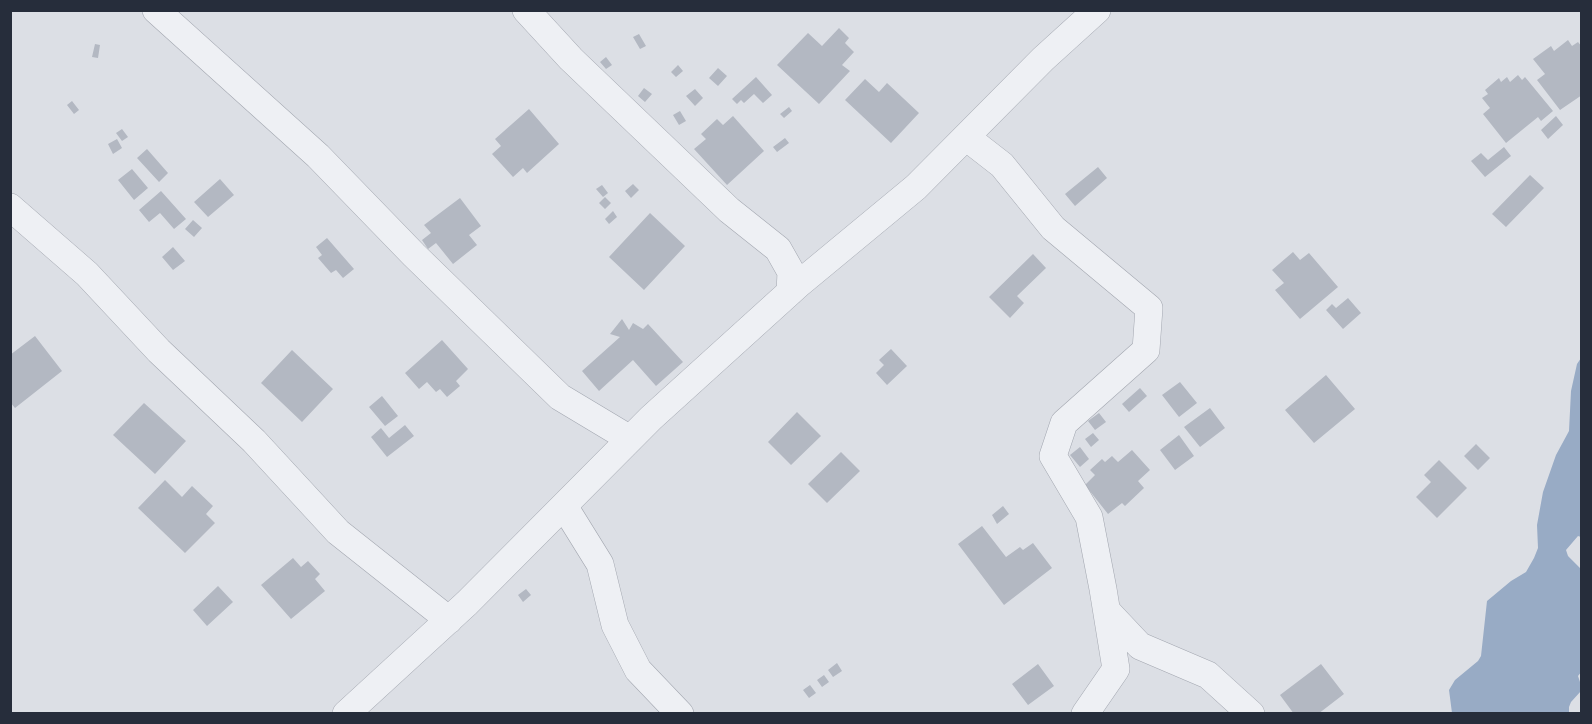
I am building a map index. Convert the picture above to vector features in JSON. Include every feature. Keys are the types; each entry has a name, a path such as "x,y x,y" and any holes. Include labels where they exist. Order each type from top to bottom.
{"street":[{"path":"156,10 318,156 414,255 560,397 630,439"},
{"path":"526,10 571,59 729,210 778,249 791,272 790,292"},
{"path":"346,714 448,620 651,418 790,292 916,187 1043,59 1097,10"},
{"path":"966,137 1002,165 1053,228 1149,308 1146,350 1064,423 1053,456 1089,518 1116,669 1085,714"},
{"path":"10,207 87,274 159,351 254,441 338,532 448,620"},
{"path":"564,506 600,564 615,625 638,670 680,714"},
{"path":"1107,611 1140,646 1208,675 1251,714"}],"water":[{"path":"1581,358 1581,537 1578,536 1566,550 1568,556 1581,569 1582,671 1578,676 1581,691 1571,702 1569,713 1452,713 1449,690 1455,680 1481,656 1487,601 1526,572 1538,548 1537,525 1543,492 1556,455 1569,431 1571,391 1577,364"}],"building":[{"path":"839,28 849,38 845,43 854,52 842,65 850,71 819,104 777,65 808,33 822,46"},
{"path":"639,34 646,46 640,49 633,37"},
{"path":"1568,40 1572,46 1578,42 1582,47 1582,95 1560,110 1537,80 1545,74 1533,59 1551,46 1554,51"},
{"path":"95,44 100,45 98,58 92,57"},
{"path":"606,57 612,65 606,69 600,62"},
{"path":"678,65 683,71 676,77 671,72"},
{"path":"718,68 727,76 718,86 709,78"},
{"path":"1518,75 1522,80 1525,77 1553,111 1541,121 1538,117 1506,143 1483,114 1490,108 1482,98 1488,94 1485,90 1499,78 1501,82 1507,77 1510,82"},
{"path":"756,77 772,95 763,103 754,94 744,103 741,100 737,104 732,99"},
{"path":"865,79 879,92 887,83 919,113 891,143 845,100"},
{"path":"644,88 652,94 645,102 638,96"},
{"path":"695,89 703,98 695,106 686,96"},
{"path":"72,101 79,110 74,114 67,105"},
{"path":"789,107 792,111 784,118 780,114"},
{"path":"529,109 559,144 527,173 523,168 513,177 492,154 501,146 495,139"},
{"path":"680,111 686,121 679,125 673,115"},
{"path":"733,116 764,151 727,185 694,149 706,139 701,134 717,119 723,125"},
{"path":"1556,116 1563,125 1548,139 1541,130"},
{"path":"122,129 128,137 122,141 116,133"},
{"path":"785,138 789,143 777,152 773,147"},
{"path":"117,139 122,148 113,154 108,144"},
{"path":"1504,147 1511,156 1485,177 1471,161 1481,153 1488,160"},
{"path":"147,149 168,173 159,182 137,158"},
{"path":"1098,167 1107,178 1075,206 1065,194"},
{"path":"132,169 148,188 134,200 118,180"},
{"path":"1530,175 1544,188 1506,227 1492,214"},
{"path":"220,179 234,195 208,217 194,202"},
{"path":"633,184 639,190 631,198 625,191"},
{"path":"602,185 608,193 603,197 596,189"},
{"path":"161,191 186,219 174,229 160,213 149,222 139,210"},
{"path":"605,197 611,203 605,209 599,203"},
{"path":"460,198 481,226 469,235 477,245 453,264 436,243 428,249 422,240 431,233 424,225"},
{"path":"613,211 617,217 609,224 605,219"},
{"path":"650,213 685,246 644,290 609,257"},
{"path":"193,220 202,228 194,237 185,229"},
{"path":"327,238 354,269 343,278 336,270 331,273 318,258 322,255 316,247"},
{"path":"173,247 185,261 173,270 162,257"},
{"path":"1293,252 1300,260 1309,253 1338,287 1300,319 1275,290 1284,283 1272,270"},
{"path":"1033,254 1046,268 1017,296 1024,303 1010,318 989,297"},
{"path":"1348,298 1361,313 1343,329 1326,310 1332,304 1336,308"},
{"path":"622,319 629,330 633,323 643,329 648,324 683,362 656,386 633,360 599,391 582,371 620,337 610,334"},
{"path":"35,336 62,371 15,408 10,402 10,355"},
{"path":"442,340 468,369 456,381 460,386 447,397 440,389 436,392 427,382 419,389 405,373"},
{"path":"891,349 907,366 887,385 876,373 884,365 879,360"},
{"path":"292,350 333,389 302,422 261,383"},
{"path":"1326,375 1355,409 1314,443 1285,410"},
{"path":"1180,382 1197,403 1179,417 1162,395"},
{"path":"1140,388 1147,396 1129,412 1122,404"},
{"path":"382,396 398,416 385,426 369,407"},
{"path":"144,403 186,441 155,474 113,435"},
{"path":"1210,408 1225,428 1200,447 1184,427"},
{"path":"797,412 821,436 791,465 768,442"},
{"path":"1099,413 1106,422 1095,430 1088,421"},
{"path":"405,425 414,436 387,457 371,437 381,428 389,438"},
{"path":"1093,433 1099,440 1091,447 1085,439"},
{"path":"1179,435 1194,456 1175,470 1160,450"},
{"path":"1476,444 1490,458 1478,470 1464,456"},
{"path":"1080,447 1089,459 1080,467 1070,455"},
{"path":"1132,450 1150,470 1138,481 1144,488 1125,506 1122,503 1108,514 1085,485 1095,475 1090,470 1102,459 1105,462 1112,456 1118,462"},
{"path":"841,452 860,471 827,503 808,484"},
{"path":"1439,460 1467,488 1437,518 1416,497 1431,482 1424,475"},
{"path":"165,480 182,497 192,486 213,506 206,514 215,523 185,553 138,508"},
{"path":"1003,506 1009,514 997,524 992,515"},
{"path":"982,526 1006,557 1020,547 1023,550 1033,543 1052,568 1004,605 958,544"},
{"path":"293,558 301,567 308,561 320,574 315,579 325,591 291,619 261,585"},
{"path":"218,586 233,602 207,626 193,610"},
{"path":"526,589 531,595 523,602 518,595"},
{"path":"837,663 842,671 833,677 828,670"},
{"path":"1038,664 1054,686 1028,705 1012,684"},
{"path":"1321,664 1344,694 1318,714 1294,714 1280,695"},
{"path":"824,675 829,682 822,687 817,680"},
{"path":"810,685 816,693 809,698 803,690"}]}
